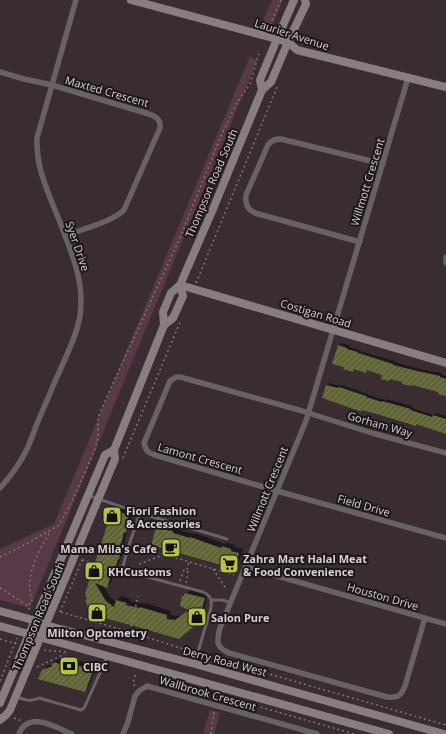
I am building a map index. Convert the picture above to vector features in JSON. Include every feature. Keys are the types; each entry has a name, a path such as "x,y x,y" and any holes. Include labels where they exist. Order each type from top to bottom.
{"main road":[{"name":"Laurier Avenue","path":"131,0 288,42 297,50 446,87"},
{"name":"Thompson Road South","path":"262,90 260,80 294,0"},
{"name":"Thompson Road South","path":"3,717 10,710 115,459 114,450 164,325 163,312 171,293 180,285 262,90 271,82 306,4 305,0"},
{"name":"Thompson Road South","path":"164,325 173,318 183,296 180,285"},
{"name":"Costigan Road","path":"180,285 446,363"},
{"name":"Thompson Road South","path":"0,702 105,455 114,450"},
{"name":"Derry Road West","path":"0,611 45,625 195,664 444,734"},
{"path":"0,626 389,734"}],"street":[{"name":"Syer Drive","path":"0,488 12,474 27,450 77,328 82,300 81,286 77,270 43,178 38,162 37,150 37,138 76,0"},
{"path":"0,72 52,85"},
{"name":"Willmott Crescent","path":"408,78 309,413 220,628 218,645 223,651 393,698 403,692 425,618"},
{"name":"Maxted Crescent","path":"52,85 155,116 161,125 124,210 116,217 65,236"},
{"path":"360,242 254,213 247,208 245,200 246,195 268,145 272,140 276,139 282,139 383,164"},
{"path":"446,257 446,263"},
{"name":"Lamont Crescent","path":"277,491 150,454 145,450 144,443 170,381 176,377 309,413"},
{"name":"Gorham Way","path":"309,413 372,433 446,453"},
{"name":"Field Drive","path":"277,491 446,538"},
{"name":"Houston Drive","path":"246,567 446,624"},
{"name":"Wallbrook Crescent","path":"139,691 147,686 152,687 317,734"},
{"path":"123,734 135,696 139,691"},
{"path":"19,734 27,723 33,721 51,725 72,734"}],"lane":[{"path":"88,495 140,513 227,539"},
{"path":"140,513 122,570 203,592 209,595 212,600 195,664"},
{"path":"212,600 223,600 231,603"},
{"path":"15,697 29,701 39,698 81,710 86,704 108,656"}],"path":[{"path":"270,26 281,0"},
{"path":"0,556 28,543 59,525 69,507 94,449 98,437 98,418 108,394 179,240 221,136 236,104 250,84 259,53"},
{"path":"198,279 280,83"},
{"path":"122,462 182,319"},
{"path":"32,601 30,584 32,572 39,550 51,530"},
{"path":"142,548 234,574"},
{"path":"60,612 85,553"},
{"path":"139,564 163,555"},
{"path":"82,560 114,571"},
{"path":"184,586 188,573 187,570 189,562"},
{"path":"213,569 227,590"},
{"path":"179,585 184,570 187,570"},
{"path":"0,588 26,605 29,604"},
{"path":"130,632 138,596"},
{"path":"32,601 42,604"},
{"path":"26,618 29,610 29,604 32,601"},
{"path":"53,608 60,612 130,632 198,654 446,725"},
{"path":"0,681 20,631"},
{"path":"0,639 24,646"},
{"path":"36,649 70,652"},
{"path":"37,667 61,656 65,652"},
{"path":"136,672 133,683 139,691"},
{"path":"241,702 354,734"},
{"path":"211,734 215,706"},
{"path":"3,717 27,723"}],"shaded area":[{"path":"272,0 283,0 273,23 262,24"},
{"path":"250,56 257,61 30,608 0,600 0,549 54,524"},
{"path":"210,710 220,713 214,734 203,734"}],"building":[{"path":"338,345 393,365 440,376 446,379 446,396 438,394 438,392 402,384 402,382 390,379 389,381 381,379 382,375 367,370 366,373 354,369 353,372 343,369 344,367 332,364"},
{"path":"326,385 339,387 366,397 411,409 410,410 432,417 433,415 446,419 446,434 416,424 416,426 362,410 362,412 322,398"},
{"path":"112,510 129,515 128,525 126,533 124,532 119,560 118,559 115,569 113,568 107,588 95,583 106,601 114,607 116,600 127,603 126,605 140,607 167,615 167,619 175,620 189,610 180,606 182,596 184,596 185,593 205,598 198,623 179,639 96,616 94,612 91,614 85,600 87,599 85,594"},
{"path":"156,528 173,531 173,533 190,537 221,548 222,546 239,553 235,569 151,545"},
{"path":"56,662 58,664 61,662 94,669 85,692 38,679 42,670 52,666 51,664"}],"place":[{"name":"Fiori Fashion & Accessories","path":"112,516"},
{"name":"Mama Mila's Cafe","path":"171,548"},
{"name":"Zahra Mart Halal Meat & Food Convenience","path":"229,564"},
{"name":"KHCustoms","path":"94,571"},
{"name":"Milton Optometry","path":"97,613"},
{"name":"Salon Pure","path":"197,617"},
{"name":"CIBC","path":"69,666"}]}
